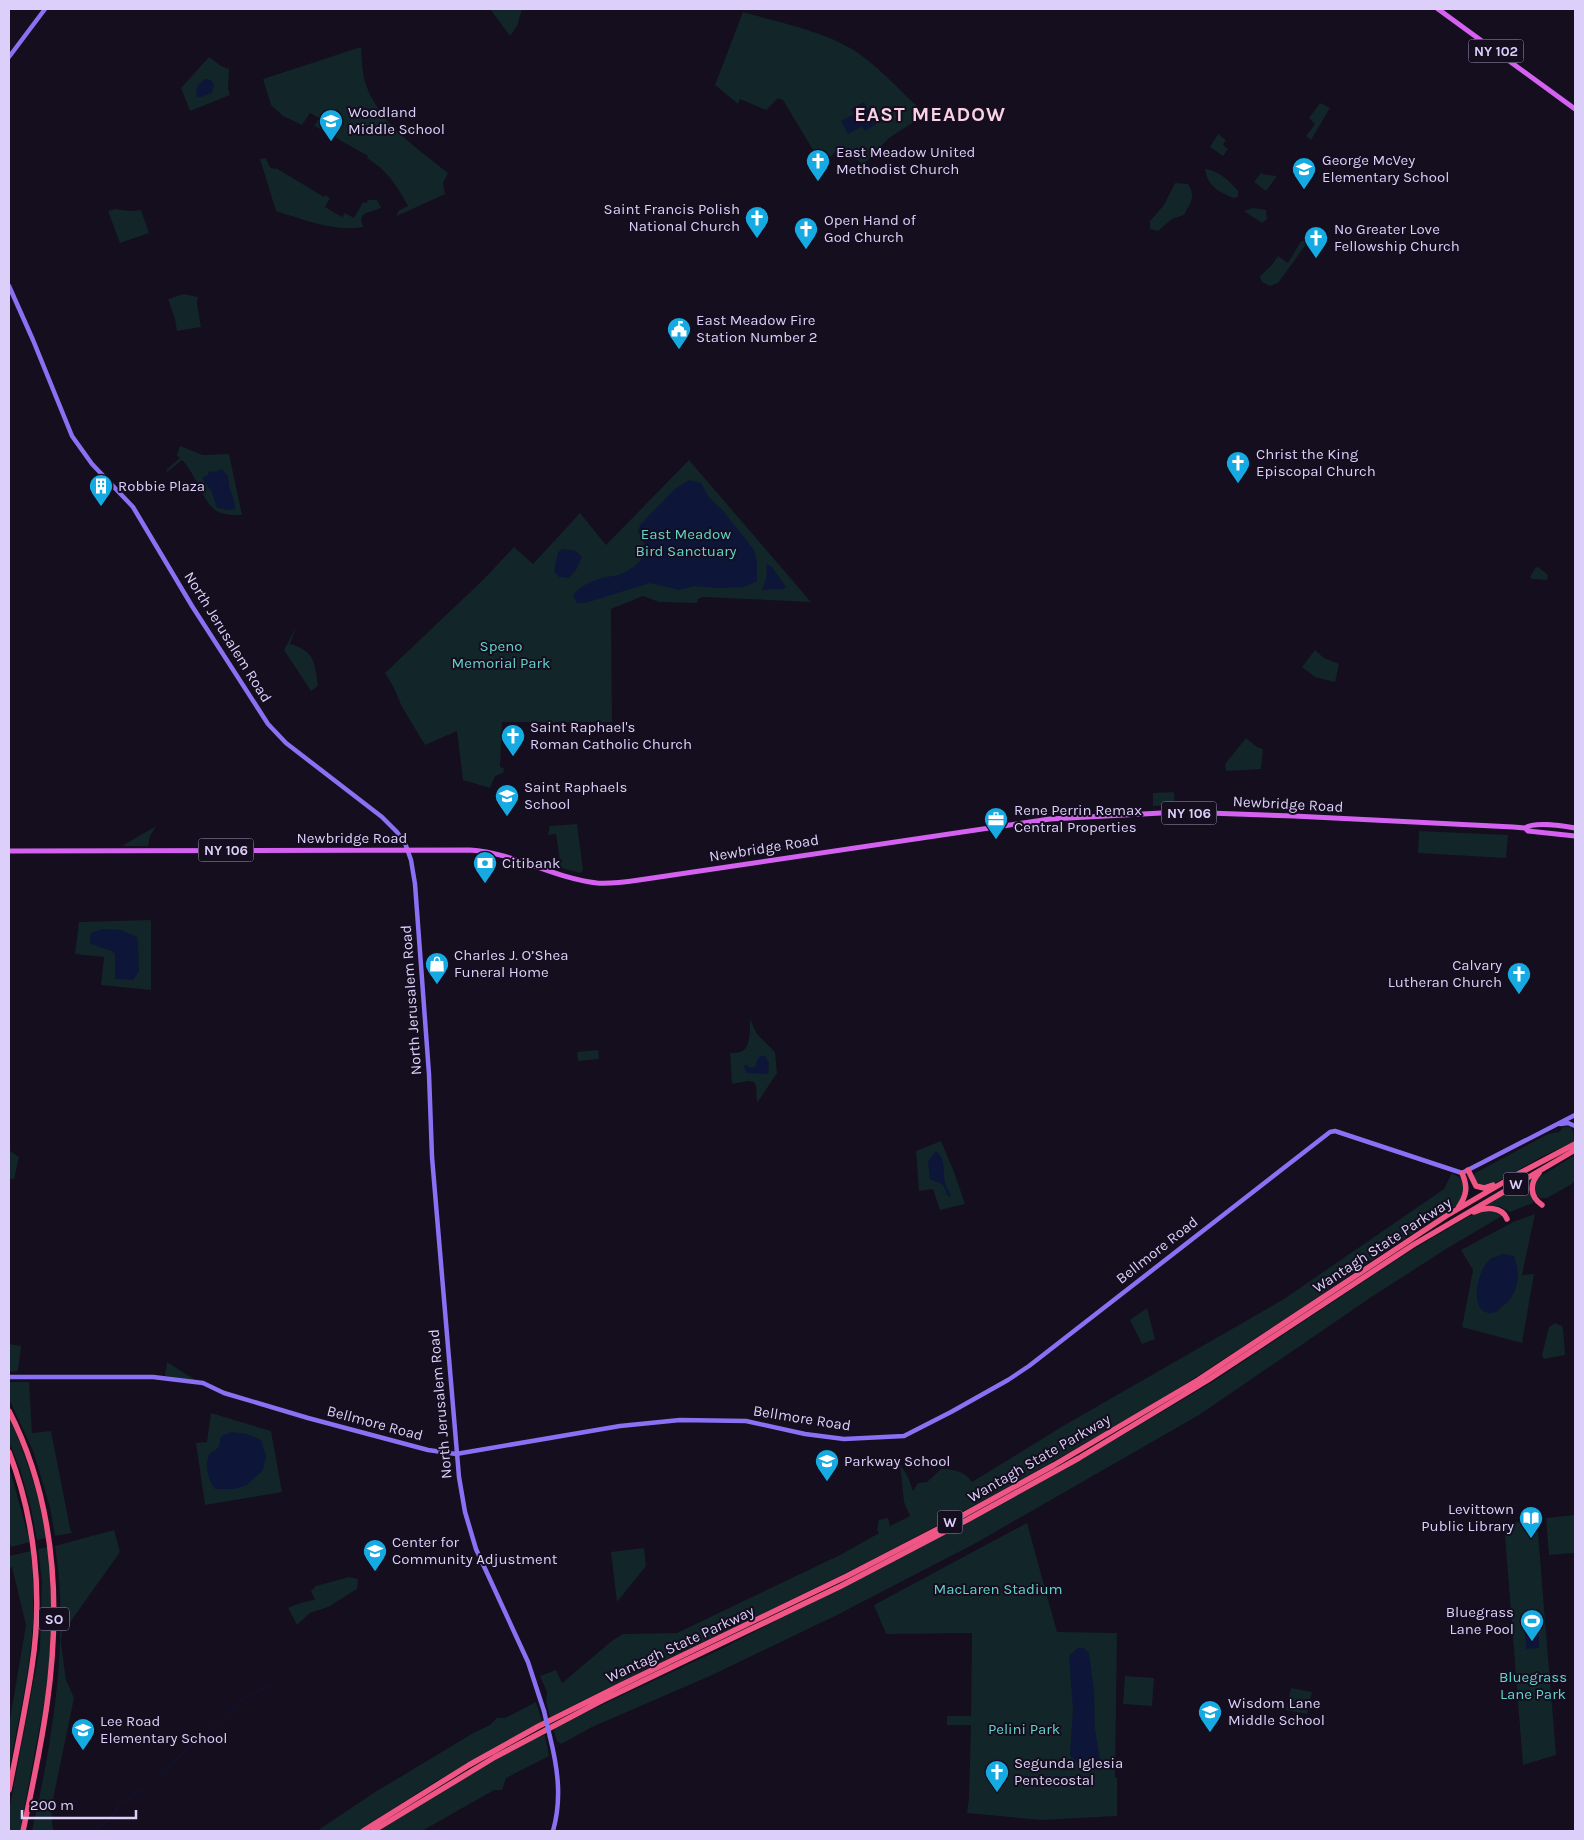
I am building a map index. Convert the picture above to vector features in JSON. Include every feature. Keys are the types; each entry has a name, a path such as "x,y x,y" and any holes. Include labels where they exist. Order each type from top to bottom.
{"highway":[{"name":"Wantagh State Parkway","path":"363,1831 469,1766 539,1726 847,1576 1046,1470 1198,1380 1456,1211 1516,1175 1575,1144"},
{"name":"Wantagh State Parkway","path":"373,1831 425,1798 503,1753 601,1701 841,1586 967,1520 1079,1458 1208,1380 1413,1245 1575,1150"},
{"path":"1542,1205 1534,1196 1532,1183 1545,1167"},
{"path":"1465,1172 1479,1188 1488,1188 1516,1175"},
{"path":"1456,1211 1467,1191 1465,1172"},
{"path":"1458,1218 1478,1210 1489,1209 1501,1210 1505,1213 1507,1219"},
{"name":"SO","path":"9,1411 28,1455 41,1497 51,1552 53,1587 53,1643 47,1705 23,1831"},
{"name":"SO","path":"9,1452 19,1480 29,1521 35,1561 37,1604 32,1665 9,1790"}],"main road":[{"path":"9,58 45,9"},
{"name":"NY 102","path":"1438,9 1575,108"},
{"name":"North Jerusalem Road","path":"9,286 72,436 92,464 133,507 192,606 268,724 286,744 382,817 400,837 408,851 415,884 429,1082 432,1157 456,1454 462,1500 472,1538 528,1662 544,1711 556,1763 559,1790 557,1815 553,1831"},
{"name":"Newbridge Road","path":"9,851 464,850 487,852 581,880 609,883 1050,819 1180,812 1525,828 1528,826 1551,825 1575,828"},
{"name":"Newbridge Road","path":"1525,828 1528,831 1575,836"},
{"path":"1465,1172 1575,1115"},
{"path":"1554,1125 1565,1123 1575,1126"},
{"name":"Bellmore Road","path":"9,1377 153,1377 203,1383 224,1392 308,1418 428,1450 456,1454 620,1426 680,1420 746,1421 805,1434 844,1439 904,1436 952,1412 1029,1366 1330,1132 1335,1131 1465,1172"}],"green space":[{"path":"490,9 522,9 517,26 510,36"},
{"path":"743,12 802,28 845,45 876,67 926,114 889,138 863,165 841,146 822,165 783,100 778,98 766,110 740,99 738,104 715,85"},
{"path":"361,47 365,82 379,110 400,134 448,173 443,183 445,194 397,216 398,211 408,206 386,173 367,158 368,156 315,126 310,133 319,118 310,113 302,125 283,116 271,105 263,79"},
{"path":"209,57 221,66 229,69 228,89 230,95 190,111 181,88"},
{"path":"1320,103 1330,108 1311,140 1306,136 1315,124 1309,118"},
{"path":"1218,134 1226,140 1223,145 1228,149 1223,156 1210,147"},
{"path":"266,158 271,168 276,168 324,197 325,195 330,198 325,207 342,217 345,213 354,218 363,202 366,203 368,200 377,200 383,211 381,208 364,214 361,219 363,227 342,228 331,227 276,211 260,159"},
{"path":"1205,169 1215,171 1227,180 1238,191 1238,197 1234,198 1215,188 1206,175"},
{"path":"1261,173 1277,176 1266,191 1254,182"},
{"path":"1175,183 1188,184 1192,192 1192,200 1189,206 1184,215 1172,219 1158,231 1150,229 1150,221 1164,205"},
{"path":"1253,208 1266,210 1267,219 1262,223 1244,211"},
{"path":"115,209 141,210 149,233 120,243 108,211"},
{"path":"1310,239 1278,283 1270,286 1262,282 1260,276 1278,256 1288,263 1301,241"},
{"path":"183,294 198,297 197,304 201,327 177,331 168,299"},
{"path":"180,446 203,455 229,454 242,515 225,514 215,510 182,460 167,472 166,470 180,458 177,455"},
{"path":"689,460 811,602 703,597 698,599 697,603 659,602 643,596 611,609 612,722 502,722 500,767 504,768 503,773 495,776 490,788 463,780 457,731 425,745 402,707 385,673 484,579 514,547 533,564 580,513 606,545"},
{"path":"1538,567 1548,575 1547,580 1532,579 1530,577 1535,568"},
{"path":"296,627 290,644 304,650 312,659 318,686 311,691 284,650"},
{"path":"1315,650 1324,658 1339,664 1335,682 1315,677 1302,667"},
{"path":"1246,738 1257,747 1263,749 1261,769 1226,771 1225,764"},
{"path":"1174,792 1175,805 1153,806 1153,793"},
{"path":"577,824 583,870 580,873 561,868 556,834 548,835 550,826"},
{"path":"156,826 150,836 148,846 122,846"},
{"path":"1419,831 1508,835 1506,858 1418,853"},
{"path":"151,920 151,990 101,985 104,957 75,954 79,922"},
{"path":"750,1019 757,1034 775,1052 777,1073 757,1103 754,1082 748,1081 732,1084 730,1053 741,1052 745,1049 749,1036"},
{"path":"598,1050 599,1059 578,1061 577,1052"},
{"path":"1563,1127 1571,1127 1574,1142 1543,1156 1490,1186 1480,1185 1473,1177 1475,1173 1548,1134 1559,1132"},
{"path":"941,1141 965,1204 940,1210 933,1189 919,1191 916,1151"},
{"path":"9,1150 19,1157 14,1180 9,1178"},
{"path":"1575,1155 1575,1180 1572,1184 1547,1198 1540,1198 1534,1192 1536,1179"},
{"path":"1452,1173 1463,1180 1464,1196 1457,1205 1221,1361 1141,1411 1014,1484 885,1553 550,1717 546,1702 547,1692 540,1676 556,1670 562,1683 613,1640 623,1634 677,1633 842,1554 879,1533 877,1530 879,1520 888,1518 890,1526 910,1516 904,1502 900,1464 908,1477 913,1491 918,1483 927,1482 941,1469 958,1471 966,1475 972,1482 1063,1426 1284,1299 1444,1189"},
{"path":"1535,1175 1533,1203 1510,1212 1499,1206 1486,1207 1486,1205"},
{"path":"1499,1211 1503,1214 1502,1216 1446,1249 1370,1298 1199,1415 974,1544 835,1616 710,1676 592,1727 561,1744 557,1741 553,1728 723,1648 975,1519 1072,1465 1211,1383 1404,1255 1469,1216 1483,1212"},
{"path":"1535,1214 1522,1275 1534,1274 1522,1343 1462,1327 1473,1270 1461,1250 1513,1222"},
{"path":"1147,1308 1155,1339 1142,1344 1130,1320"},
{"path":"1555,1323 1562,1326 1563,1329 1565,1355 1544,1359 1542,1355 1549,1327"},
{"path":"9,1344 21,1346 18,1371 9,1372"},
{"path":"167,1362 197,1381 165,1376"},
{"path":"9,1382 29,1382 32,1433 51,1431 72,1533 55,1536 50,1507 33,1451 9,1399"},
{"path":"211,1413 271,1431 282,1492 205,1505 196,1443 207,1442"},
{"path":"9,1417 32,1476 46,1538 37,1540 20,1469 9,1442"},
{"path":"9,1466 30,1542 11,1547 9,1537"},
{"path":"1575,1515 1575,1553 1549,1555 1546,1518"},
{"name":"Bluegrass Lane Park","path":"1537,1521 1556,1755 1523,1765 1504,1523"},
{"path":"1027,1523 1057,1632 1117,1633 1115,1777 1117,1778 1117,1816 1041,1820 967,1813 971,1725 947,1725 947,1716 971,1716 972,1633 886,1634 874,1605"},
{"path":"114,1530 120,1552 62,1631 61,1643 66,1680 74,1698 51,1809 53,1831 32,1831 52,1726 60,1653 61,1616 55,1546"},
{"path":"48,1547 50,1557 51,1627 44,1704 20,1831 9,1831 9,1811 40,1647 42,1581 38,1549"},
{"path":"644,1548 646,1566 617,1602 611,1552"},
{"path":"31,1551 33,1623 23,1697 9,1770 9,1725 26,1625 12,1567 9,1568 9,1556"},
{"path":"349,1577 358,1579 357,1589 328,1607 310,1613 297,1625 288,1608 315,1600 311,1591 316,1586"},
{"path":"1125,1676 1154,1678 1152,1706 1123,1704"},
{"path":"1291,1688 1312,1692 1307,1714 1286,1710"},
{"path":"536,1702 542,1721 435,1782 358,1831 317,1831 372,1794 475,1732 490,1725 497,1718 505,1718"},
{"path":"545,1735 549,1756 506,1778 502,1790 494,1790 422,1831 378,1831 479,1769 533,1739"}],"water":[{"path":"205,79 211,80 214,85 212,93 198,97 196,89"},
{"path":"864,102 876,124 865,131 862,126 848,134 841,121 854,114 851,109"},
{"path":"222,469 228,476 235,509 217,508 211,490 203,480 203,477 208,475 209,471 215,472"},
{"path":"689,480 701,483 708,496 723,511 754,550 757,561 757,581 744,587 719,588 695,586 679,590 650,583 585,603 577,603 573,596 583,586 592,581 628,571 639,562 644,552 644,545 638,532 640,525 675,489"},
{"path":"563,549 576,551 582,557 576,570 569,578 559,577 554,571 558,552"},
{"path":"766,564 772,567 786,587 762,590 767,576"},
{"path":"102,929 121,930 137,937 139,970 133,980 115,979 115,954 112,951 91,944 91,933"},
{"path":"765,1056 769,1063 768,1074 746,1073 744,1065 750,1068 755,1067 758,1058"},
{"path":"937,1152 942,1158 945,1183 951,1195 950,1197 941,1184 930,1179 928,1162 934,1153"},
{"path":"1503,1254 1514,1256 1518,1277 1517,1284 1508,1302 1496,1312 1489,1313 1479,1305 1477,1289 1479,1280 1481,1272 1489,1260"},
{"path":"232,1432 247,1434 261,1440 266,1456 263,1470 247,1485 235,1489 215,1489 208,1474 208,1458 219,1446 223,1435"},
{"name":"Bluegrass Lane Pool","path":"1538,1626 1538,1634 1536,1635 1539,1636 1539,1648 1526,1649 1525,1627"},
{"path":"1078,1648 1083,1648 1089,1653 1094,1691 1095,1729 1100,1760 1096,1767 1081,1765 1070,1755 1073,1709 1069,1656"}],"waterway":[{"path":"155,1779 243,1699 271,1685"},
{"path":"92,1831 108,1821 118,1805 145,1788"}],"place":[{"name":"Woodland Middle School","path":"331,142"},
{"name":"East Meadow United Methodist Church","path":"818,182"},
{"name":"George McVey Elementary School","path":"1304,190"},
{"name":"Saint Francis Polish National Church","path":"757,239"},
{"name":"Open Hand of God Church","path":"806,250"},
{"name":"No Greater Love Fellowship Church","path":"1316,259"},
{"name":"East Meadow Fire Station Number 2","path":"679,350"},
{"name":"Christ the King Episcopal Church","path":"1238,484"},
{"name":"Robbie Plaza","path":"101,507"},
{"name":"Saint Raphael's Roman Catholic Church","path":"513,757"},
{"name":"Saint Raphaels School","path":"507,817"},
{"name":"Rene Perrin Remax Central Properties","path":"996,840"},
{"name":"Citibank","path":"485,884"},
{"name":"Charles J. O’Shea Funeral Home","path":"437,985"},
{"name":"Calvary Lutheran Church","path":"1519,995"},
{"name":"Parkway School","path":"827,1482"},
{"name":"Levittown Public Library","path":"1531,1539"},
{"name":"Center for Community Adjustment","path":"375,1572"},
{"name":"Bluegrass Lane Pool","path":"1532,1642"},
{"name":"Wisdom Lane Middle School","path":"1210,1733"},
{"name":"Lee Road Elementary School","path":"83,1751"},
{"name":"Segunda Iglesia Pentecostal","path":"997,1793"}],"district":[{"name":"EAST MEADOW","path":"930,114"}],"park label":[{"name":"East Meadow Bird Sanctuary","path":"686,542"},
{"name":"Speno Memorial Park","path":"501,654"},
{"name":"MacLaren Stadium","path":"998,1589"},
{"name":"Pelini Park","path":"1024,1729"}]}
